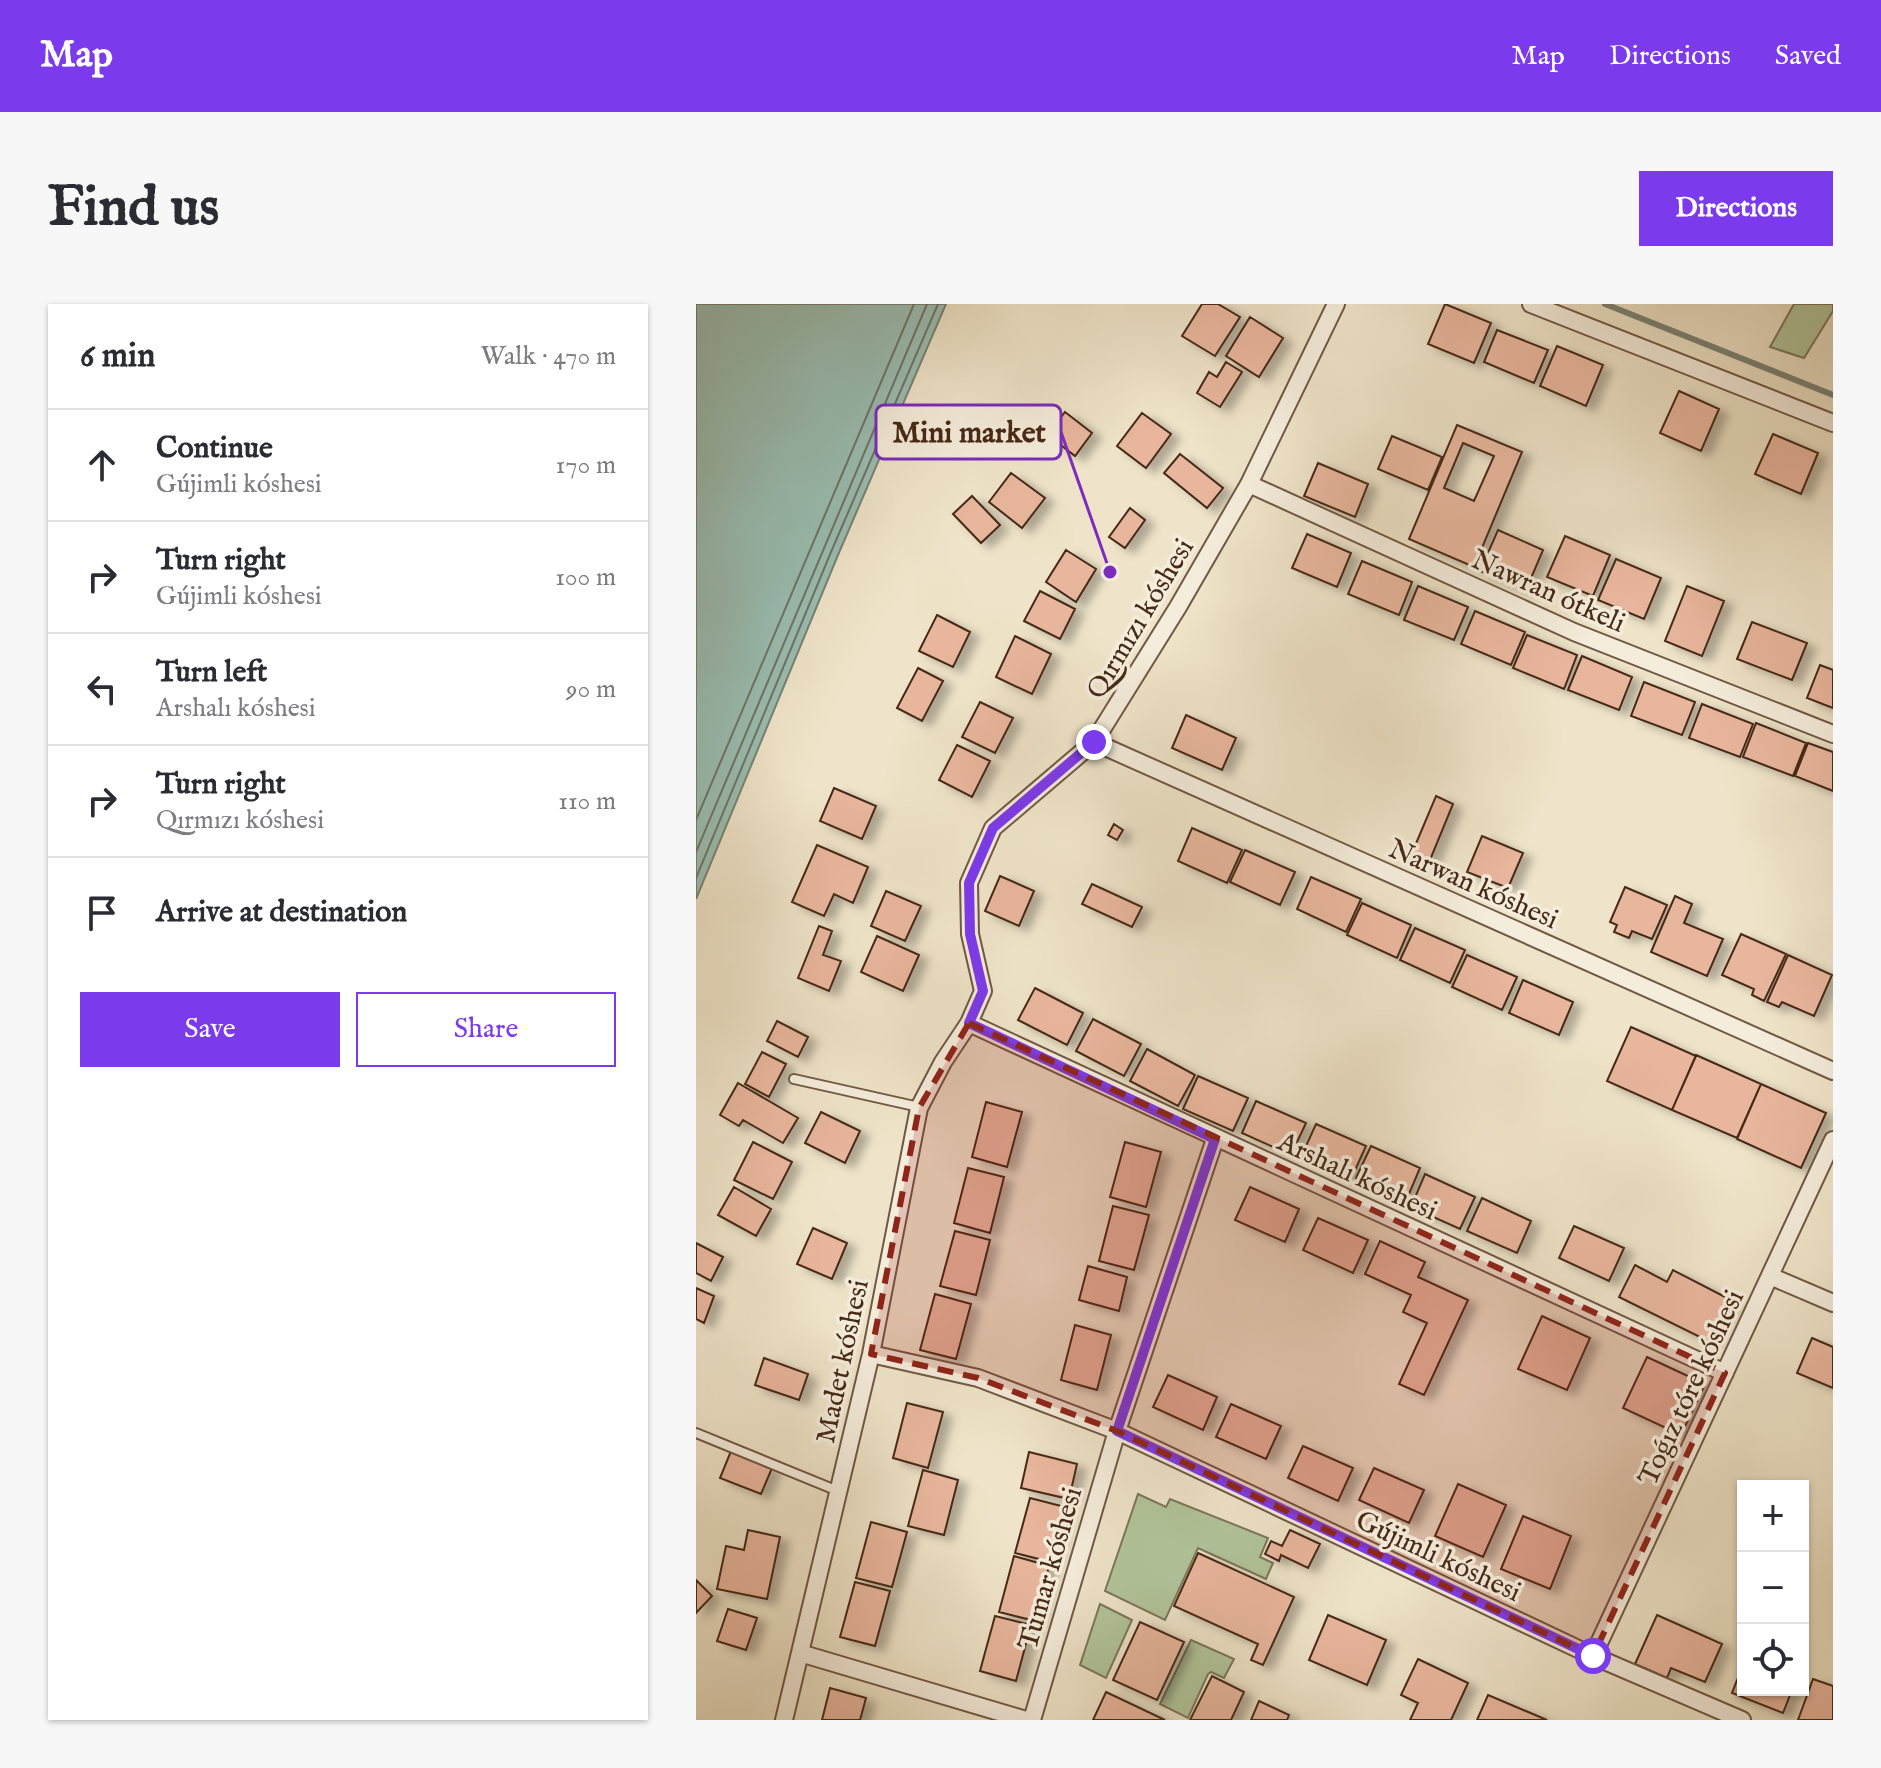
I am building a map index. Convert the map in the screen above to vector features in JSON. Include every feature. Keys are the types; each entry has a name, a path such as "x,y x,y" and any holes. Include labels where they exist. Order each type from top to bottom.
{"street":[{"name":"Qırmızı kóshesi","path":"969,1023 983,991 970,934 969,883 993,828 1094,742 1178,607 1249,484 1336,304"},
{"path":"1531,304 1833,423"},
{"name":"Nawran ótkeli","path":"1249,484 1574,632 1833,734"},
{"name":"Narwan kóshesi","path":"1094,742 1833,1071"},
{"name":"Madet kóshesi","path":"784,1720 871,1354 919,1108 943,1062 969,1023"},
{"name":"Arshalı kóshesi","path":"969,1023 1725,1373"},
{"path":"1117,1431 1215,1139"},
{"name":"Toǵız tóre kóshesi","path":"1593,1656 1833,1140"},
{"path":"1770,1276 1833,1303"},
{"name":"Gújimli kóshesi","path":"871,1354 978,1378 1117,1431 1593,1656 1742,1720"},
{"name":"Tumar kóshesi","path":"800,1653 1029,1720 1117,1431"}],"lane":[{"path":"794,1079 919,1108"},
{"path":"696,1433 838,1491"}],"highlighted area":[{"path":"969,1023 1725,1373 1593,1656 1117,1431 978,1378 871,1354 919,1108"}],"green space":[{"path":"1794,304 1833,304 1833,311 1804,358 1770,347"},
{"path":"1138,1494 1166,1507 1170,1499 1268,1538 1260,1557 1273,1563 1266,1579 1198,1548 1165,1620 1105,1591"},
{"path":"1100,1604 1132,1620 1106,1678 1080,1665"},
{"path":"1191,1640 1234,1659 1224,1678 1211,1672 1208,1674 1188,1718 1160,1704"}],"water":[{"path":"696,304 946,304 696,899"}],"building":[{"path":"1202,304 1218,304 1240,317 1215,356 1182,336"},
{"path":"1445,304 1491,323 1474,363 1428,344"},
{"path":"1250,317 1283,338 1259,377 1226,356"},
{"path":"1497,330 1548,350 1534,383 1484,362"},
{"path":"1557,346 1603,365 1586,406 1540,386"},
{"path":"1226,362 1242,372 1220,407 1197,393 1209,372 1217,377"},
{"path":"1679,391 1719,409 1701,451 1660,433"},
{"path":"1065,412 1092,433 1075,456 1048,435"},
{"path":"1142,413 1171,434 1146,468 1117,446"},
{"path":"1457,425 1522,452 1474,567 1409,539","holes":["1463,443 1494,456 1474,501 1444,488"]},
{"path":"1773,434 1818,453 1801,494 1755,474"},
{"path":"1392,436 1442,457 1428,490 1378,469"},
{"path":"1180,454 1223,488 1207,508 1164,473"},
{"path":"1318,463 1368,484 1355,517 1304,496"},
{"path":"1011,473 1045,498 1022,528 989,502"},
{"path":"972,496 1000,525 981,543 953,514"},
{"path":"1130,508 1145,520 1125,548 1109,537"},
{"path":"1498,530 1543,550 1526,590 1480,571"},
{"path":"1307,534 1351,553 1337,587 1292,568"},
{"path":"1565,536 1610,555 1593,596 1547,577"},
{"path":"1066,550 1096,569 1076,602 1046,582"},
{"path":"1616,559 1661,578 1644,619 1598,600"},
{"path":"1362,561 1412,582 1399,615 1348,594"},
{"path":"1418,586 1468,607 1454,640 1404,620"},
{"path":"1687,586 1724,601 1702,656 1665,641"},
{"path":"1040,591 1075,609 1060,639 1024,621"},
{"path":"1475,611 1525,632 1511,665 1461,644"},
{"path":"937,615 970,632 953,667 919,651"},
{"path":"1752,622 1807,643 1792,680 1737,659"},
{"path":"1527,635 1577,655 1564,689 1513,668"},
{"path":"1015,636 1051,654 1032,694 996,677"},
{"path":"1582,656 1632,677 1619,710 1568,690"},
{"path":"1820,665 1833,670 1833,708 1807,698"},
{"path":"918,668 943,681 922,721 897,708"},
{"path":"1644,682 1695,702 1682,735 1631,716"},
{"path":"980,702 1013,718 995,753 962,737"},
{"path":"1702,704 1753,724 1740,757 1689,738"},
{"path":"1186,715 1236,738 1222,770 1172,748"},
{"path":"1756,723 1806,743 1793,776 1743,757"},
{"path":"1808,743 1833,752 1833,791 1795,776"},
{"path":"957,745 990,761 972,797 939,780"},
{"path":"834,788 876,806 862,839 820,821"},
{"path":"1436,796 1453,804 1430,860 1412,853"},
{"path":"1114,824 1123,830 1117,840 1108,835"},
{"path":"1192,828 1242,850 1227,883 1178,861"},
{"path":"1482,836 1523,853 1508,888 1467,872"},
{"path":"817,845 868,867 853,903 834,894 824,916 792,902"},
{"path":"1245,850 1295,872 1280,905 1230,882"},
{"path":"1000,876 1034,891 1019,926 985,911"},
{"path":"1311,877 1361,899 1346,932 1297,909"},
{"path":"1092,884 1142,907 1132,927 1082,904"},
{"path":"1625,887 1667,905 1652,939 1632,931 1629,938 1614,932 1617,925 1610,922"},
{"path":"886,891 921,906 905,941 871,926"},
{"path":"1675,896 1692,904 1684,923 1723,939 1707,976 1651,952"},
{"path":"1362,903 1411,925 1397,958 1347,935"},
{"path":"819,926 832,931 823,955 841,961 829,991 798,978"},
{"path":"1415,928 1465,950 1450,983 1400,960"},
{"path":"1741,934 1786,954 1764,1001 1752,995 1754,989 1722,975"},
{"path":"877,936 919,955 903,991 861,972"},
{"path":"1467,955 1517,977 1502,1010 1452,987"},
{"path":"1788,955 1832,975 1814,1016 1782,1002 1779,1007 1767,1002"},
{"path":"1523,980 1573,1002 1559,1035 1509,1013"},
{"path":"1035,988 1083,1013 1067,1045 1018,1020"},
{"path":"1093,1019 1141,1044 1124,1076 1076,1051"},
{"path":"777,1021 808,1037 798,1057 767,1041"},
{"path":"1631,1027 1696,1056 1672,1110 1607,1081"},
{"path":"1147,1049 1195,1075 1178,1106 1130,1081"},
{"path":"762,1052 786,1064 769,1097 745,1084"},
{"path":"1696,1055 1761,1084 1737,1138 1672,1110"},
{"path":"1198,1076 1248,1098 1233,1131 1183,1109"},
{"path":"738,1083 798,1118 783,1143 743,1120 739,1126 720,1115"},
{"path":"1761,1084 1826,1113 1801,1168 1737,1139"},
{"path":"1256,1101 1306,1123 1291,1155 1242,1133"},
{"path":"986,1102 1022,1112 1007,1167 972,1157"},
{"path":"821,1112 860,1131 845,1163 805,1143"},
{"path":"1316,1124 1366,1146 1351,1179 1301,1157"},
{"path":"753,1142 792,1162 773,1199 734,1180"},
{"path":"1125,1142 1161,1152 1146,1207 1110,1197"},
{"path":"1371,1146 1420,1168 1406,1201 1356,1178"},
{"path":"968,1168 1004,1177 990,1233 954,1223"},
{"path":"1425,1174 1475,1197 1460,1229 1411,1207"},
{"path":"734,1187 771,1209 756,1236 718,1215"},
{"path":"1250,1187 1299,1209 1285,1242 1235,1220"},
{"path":"1482,1198 1531,1221 1517,1253 1467,1231"},
{"path":"1113,1206 1149,1215 1134,1270 1099,1261"},
{"path":"1318,1218 1368,1240 1353,1273 1303,1250"},
{"path":"1574,1226 1624,1248 1609,1281 1559,1258"},
{"path":"813,1228 847,1243 832,1279 797,1264"},
{"path":"955,1231 990,1240 976,1295 940,1286"},
{"path":"1380,1241 1425,1262 1418,1277 1468,1300 1424,1395 1399,1384 1427,1323 1403,1312 1411,1295 1365,1274"},
{"path":"696,1243 723,1257 711,1281 696,1273"},
{"path":"1635,1265 1667,1282 1673,1270 1731,1300 1710,1342 1619,1297"},
{"path":"1088,1266 1127,1277 1119,1311 1079,1300"},
{"path":"696,1288 714,1296 704,1323 696,1319"},
{"path":"935,1294 971,1304 956,1359 920,1350"},
{"path":"1542,1316 1590,1338 1567,1390 1518,1369"},
{"path":"1075,1325 1111,1335 1097,1390 1061,1380"},
{"path":"1812,1338 1833,1347 1833,1388 1797,1373"},
{"path":"1647,1357 1705,1384 1681,1435 1623,1408"},
{"path":"764,1358 808,1374 799,1400 755,1385"},
{"path":"1168,1375 1217,1397 1203,1430 1153,1407"},
{"path":"907,1403 943,1412 928,1468 893,1458"},
{"path":"1231,1404 1281,1426 1266,1459 1216,1437"},
{"path":"1303,1446 1353,1468 1338,1501 1288,1478"},
{"path":"731,1451 772,1468 761,1494 720,1478"},
{"path":"1029,1452 1077,1464 1069,1499 1021,1488"},
{"path":"1374,1468 1424,1490 1409,1523 1359,1500"},
{"path":"923,1470 958,1480 944,1535 908,1526"},
{"path":"1458,1484 1506,1505 1483,1557 1435,1536"},
{"path":"1030,1498 1065,1507 1051,1562 1015,1553"},
{"path":"1523,1516 1571,1536 1550,1589 1501,1569"},
{"path":"871,1522 907,1532 892,1587 856,1578"},
{"path":"748,1530 780,1537 767,1599 717,1589 726,1546 744,1550"},
{"path":"1290,1530 1320,1544 1308,1568 1281,1555 1279,1561 1265,1554 1271,1541 1282,1546"},
{"path":"1198,1553 1294,1597 1263,1665 1251,1660 1258,1644 1174,1606"},
{"path":"1014,1556 1049,1566 1035,1621 999,1612"},
{"path":"696,1580 712,1596 696,1613"},
{"path":"855,1582 890,1591 875,1646 840,1637"},
{"path":"728,1609 757,1618 746,1650 717,1641"},
{"path":"1328,1615 1386,1640 1367,1685 1309,1660"},
{"path":"1657,1615 1722,1644 1705,1682 1671,1668 1667,1678 1635,1664"},
{"path":"995,1616 1031,1625 1016,1681 980,1671"},
{"path":"1140,1622 1184,1642 1157,1700 1113,1680"},
{"path":"1418,1659 1468,1683 1451,1720 1410,1720 1418,1703 1401,1695"},
{"path":"1212,1676 1244,1692 1231,1720 1190,1720"},
{"path":"1813,1679 1833,1686 1833,1720 1798,1720"},
{"path":"830,1688 866,1698 860,1720 822,1720"},
{"path":"1106,1692 1165,1720 1093,1720"},
{"path":"1488,1695 1547,1720 1477,1720"},
{"path":"1740,1696 1790,1696 1783,1713"},
{"path":"1259,1701 1289,1715 1287,1720 1251,1720"}],"waterway":[{"path":"1605,304 1833,395"}],"place":[{"name":"Mini market","path":"1110,572"}],"route":[{"path":"1094,742 993,828 969,883 970,934 983,991 969,1023 1215,1139 1117,1431 1593,1656"}]}
